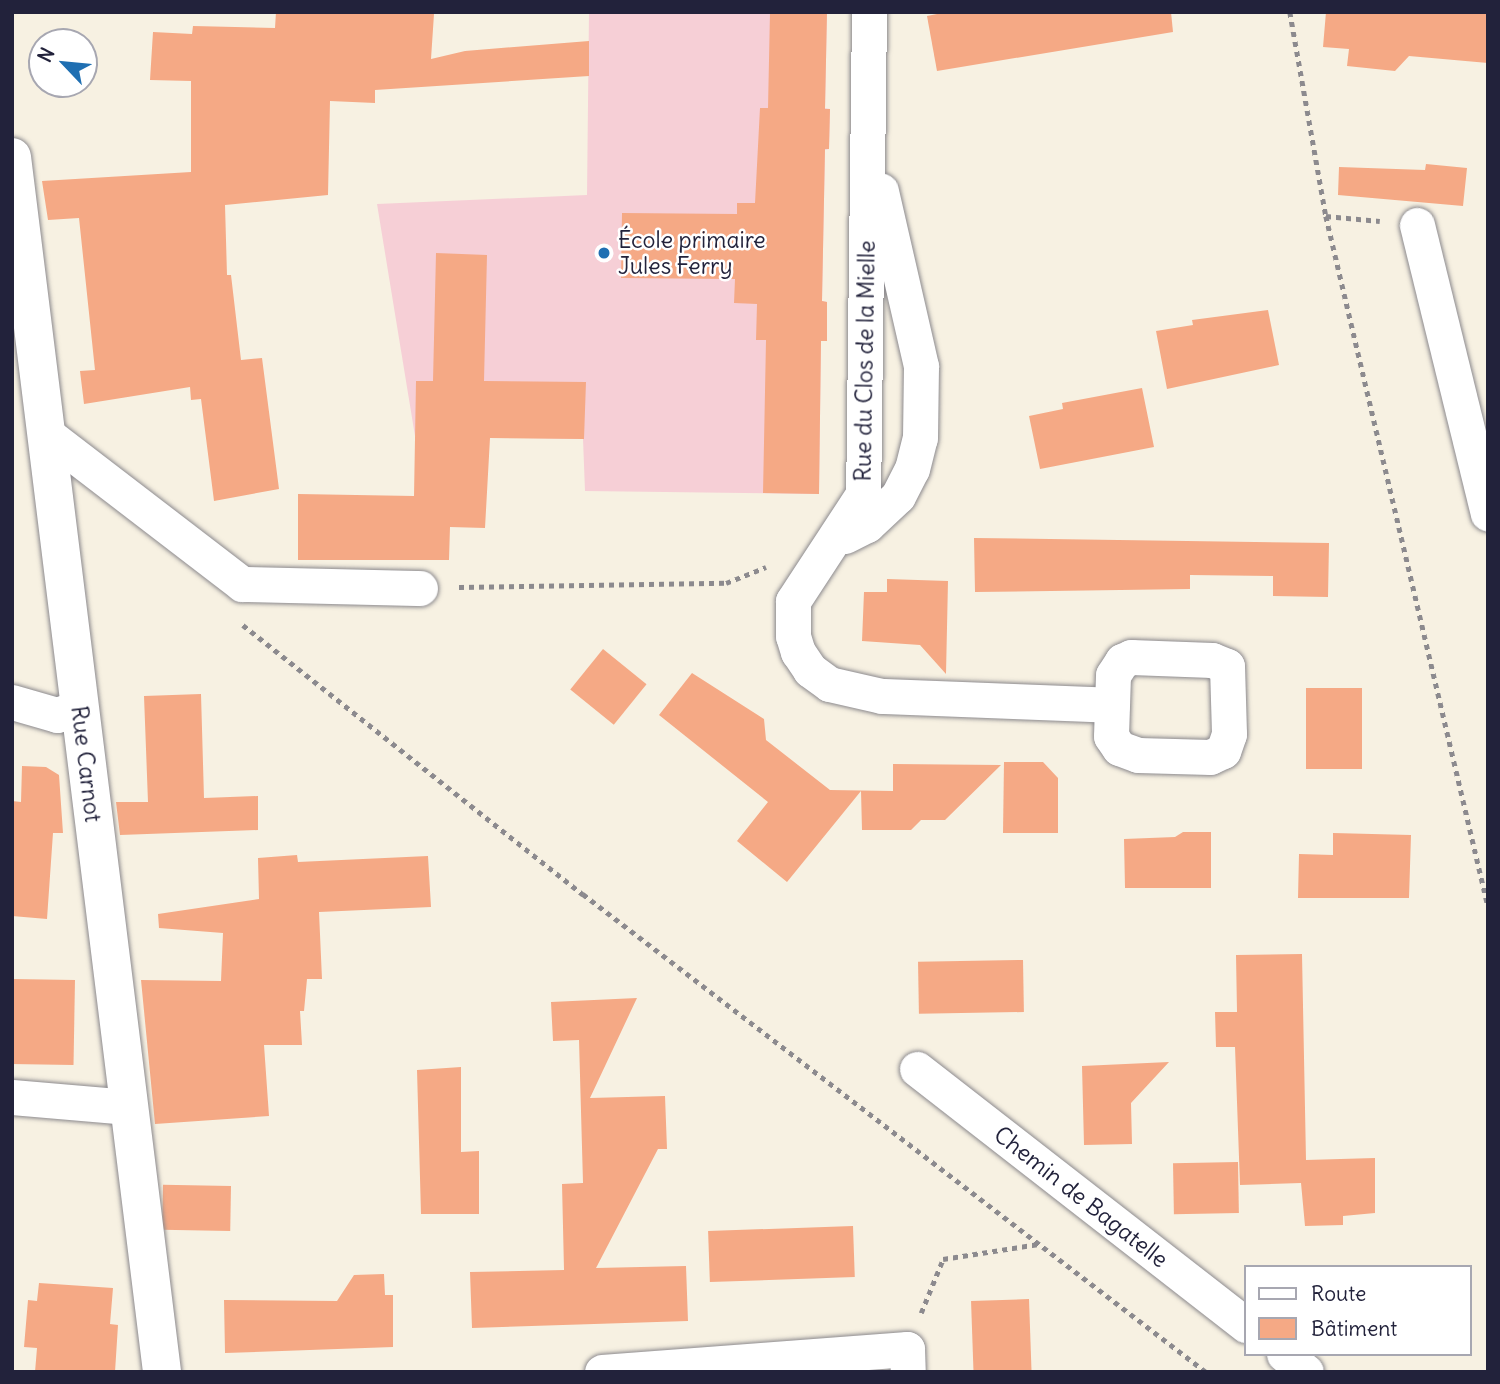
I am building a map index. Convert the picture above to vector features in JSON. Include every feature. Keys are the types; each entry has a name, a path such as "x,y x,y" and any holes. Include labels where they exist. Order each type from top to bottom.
{"street":[{"name":"Rue du Clos de la Mielle","path":"869,12 863,494 835,541 801,584 791,618 798,652 810,670 829,684 882,696 1111,705"},
{"path":"835,541 867,525 898,496 912,469 923,401 921,366 868,133"},
{"name":"Rue Carnot","path":"12,157 162,1372"},
{"path":"1417,225 1488,513"},
{"path":"48,436 242,584 420,588"},
{"path":"12,702 57,715 79,707"},
{"name":"Chemin de Bagatelle","path":"917,1069 1244,1323"},
{"path":"12,1097 129,1107"},
{"path":"1286,1356 1306,1372"},
{"path":"602,1372 907,1361"}],"path":[{"path":"1290,12 1326,216 1488,906"},
{"path":"1326,216 1417,225"},
{"path":"420,588 726,583 774,564"},
{"path":"240,622 253,637 1206,1372"},
{"path":"907,1361 943,1259 1039,1244"}],"shaded area":[{"name":"École primaire Jules Ferry","path":"589,12 827,12 825,108 830,109 829,149 825,150 822,301 827,302 827,341 821,341 819,494 585,491 583,439 415,436 377,204 587,195"}],"building":[{"path":"276,12 434,14 431,59 465,51 589,41 589,76 375,90 375,103 330,101 328,195 225,205 227,275 231,275 241,360 262,358 279,489 214,501 201,399 191,400 190,387 84,404 80,371 95,370 79,218 48,220 42,181 191,172 191,81 150,80 153,32 192,34 193,26 275,28"},
{"path":"770,12 827,12 825,109 830,109 829,149 825,149 822,301 827,302 827,341 821,341 819,494 763,493 766,340 756,340 757,304 734,303 735,279 621,278 622,213 737,214 737,203 755,203 760,108 768,108"},
{"path":"947,12 1171,12 1173,32 937,71 927,16"},
{"path":"1326,12 1488,12 1488,63 1409,56 1395,71 1347,66 1349,49 1323,47"},
{"path":"1426,164 1467,168 1463,206 1338,195 1339,167 1425,170"},
{"path":"436,253 487,255 484,381 586,382 584,439 490,438 485,528 450,527 449,560 298,560 298,494 414,496 416,381 433,381"},
{"path":"1268,310 1279,365 1167,389 1156,331 1193,325 1192,320"},
{"path":"1142,388 1154,447 1040,469 1029,416 1063,409 1062,403"},
{"path":"974,538 1329,543 1328,597 1273,596 1273,576 1190,575 1190,589 975,592"},
{"path":"887,579 948,581 946,674 920,645 862,641 864,592 887,592"},
{"path":"603,649 647,684 614,725 570,689"},
{"path":"692,673 764,719 766,740 830,790 893,791 893,764 1001,765 945,820 921,820 911,830 862,830 861,791 787,882 737,841 768,802 659,715"},
{"path":"1306,688 1362,688 1362,769 1306,769"},
{"path":"201,694 204,798 258,796 258,830 120,835 116,802 148,802 144,696"},
{"path":"1004,762 1043,762 1058,778 1058,833 1003,833"},
{"path":"22,766 46,767 59,775 63,833 53,833 47,919 12,916 12,801 21,802"},
{"path":"1183,832 1211,832 1211,888 1125,888 1124,839 1175,837"},
{"path":"1333,833 1411,835 1409,898 1298,898 1299,854 1333,855"},
{"path":"297,855 298,862 428,856 431,907 319,912 322,979 307,979 304,1011 300,1011 302,1045 264,1045 269,1116 155,1124 141,980 221,981 223,933 159,928 158,914 259,899 258,858"},
{"path":"1302,954 1306,1160 1375,1158 1375,1213 1343,1216 1343,1225 1305,1226 1301,1183 1240,1185 1235,1047 1216,1047 1215,1012 1237,1012 1236,955"},
{"path":"1023,960 1024,1012 919,1014 918,962"},
{"path":"12,979 75,980 74,1065 12,1064"},
{"path":"637,998 590,1098 665,1096 667,1149 658,1149 596,1268 686,1266 688,1321 472,1328 470,1272 564,1270 562,1184 583,1183 579,1040 553,1041 551,1002"},
{"path":"1169,1062 1131,1103 1132,1144 1084,1145 1082,1066"},
{"path":"461,1067 461,1152 479,1151 479,1214 421,1214 417,1070"},
{"path":"1238,1162 1239,1213 1174,1214 1173,1163"},
{"path":"163,1185 231,1186 230,1231 162,1230"},
{"path":"853,1226 855,1277 710,1282 708,1231"},
{"path":"384,1274 385,1295 393,1295 393,1347 225,1353 224,1300 337,1301 354,1275"},
{"path":"39,1283 113,1288 110,1324 118,1325 115,1372 35,1372 37,1348 24,1347 28,1300 37,1301"},
{"path":"1029,1299 1032,1372 974,1372 971,1301"}],"place":[{"name":"École primaire Jules Ferry","path":"604,253"}]}
